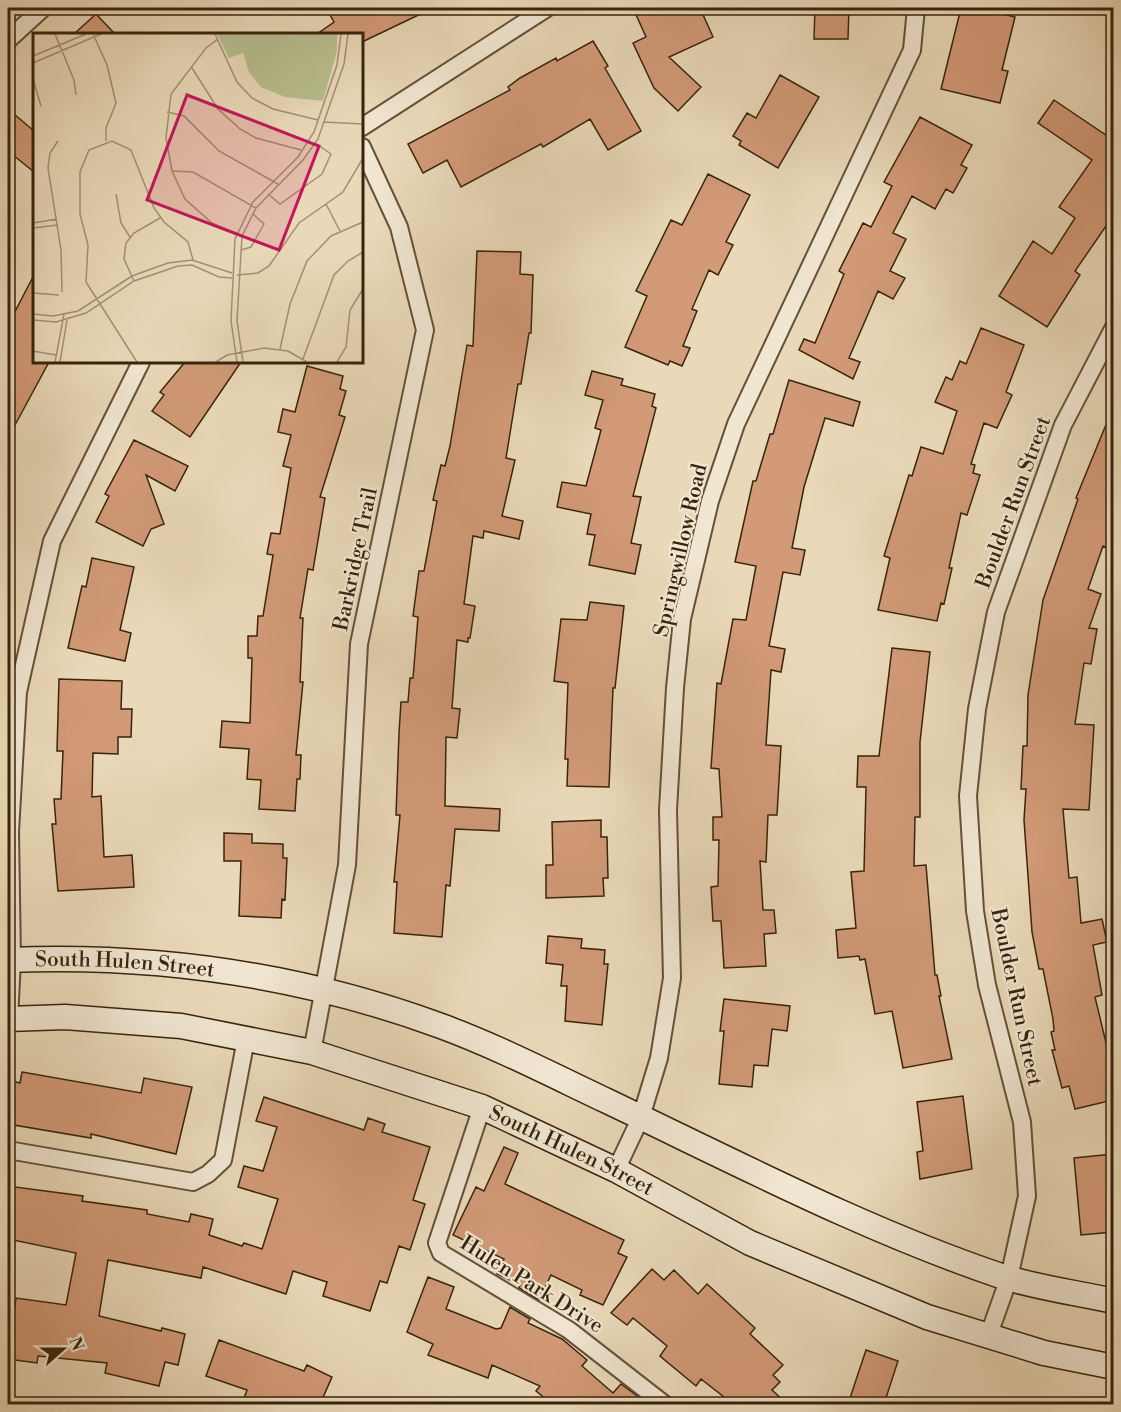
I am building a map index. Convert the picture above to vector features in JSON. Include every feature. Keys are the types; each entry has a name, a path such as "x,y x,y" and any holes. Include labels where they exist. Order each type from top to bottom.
{"main road":[{"name":"South Hulen Street","path":"10,960 73,958 167,963 226,971 324,992 398,1012 483,1043 845,1214 942,1254 1008,1278 1113,1301"},
{"name":"South Hulen Street","path":"8,1019 65,1017 181,1026 312,1052 482,1107 616,1170 750,1243 927,1317 1044,1353 1113,1367"}],"street":[{"path":"8,40 43,8"},
{"path":"363,126 547,8"},
{"name":"Springwillow Road","path":"616,1170 641,1117 659,1058 672,978 668,810 682,619 710,501 736,424 912,50 916,8"},
{"name":"Barkridge Trail","path":"312,1052 347,865 359,644 425,330 399,227 363,149"},
{"name":"Boulder Run Street","path":"988,1337 1008,1278 1027,1196 1022,1122 987,985 975,911 968,796 976,710 996,612 1051,458 1063,425 1113,327"},
{"path":"8,1019 10,832 18,692 52,541 141,363"},
{"path":"8,1149 193,1182 208,1174 223,1160 246,1039"},
{"name":"Hulen Park Drive","path":"482,1107 436,1243 441,1254 569,1330 664,1404"}],"building":[{"path":"326,8 433,8 363,42 363,33 318,33 334,22"},
{"path":"633,8 700,8 713,37 669,57 701,87 678,111 654,88 633,43 646,37"},
{"path":"815,8 849,8 848,39 814,39"},
{"path":"961,8 978,8 1015,17 1002,70 1008,71 1000,103 941,89"},
{"path":"96,14 114,33 75,33"},
{"path":"593,41 608,66 605,68 641,131 608,150 590,119 543,147 541,144 461,187 447,160 423,173 408,144 510,90 508,87 520,78"},
{"path":"780,75 819,97 778,168 739,145 741,141 733,136 747,113 756,118"},
{"path":"1054,100 1113,140 1113,216 1075,271 1080,275 1047,327 999,296 1033,241 1052,254 1075,218 1059,207 1092,160 1038,123"},
{"path":"8,109 33,130 33,171 8,151"},
{"path":"920,117 972,145 961,165 967,168 953,193 946,189 935,209 912,196 893,233 906,239 890,271 905,278 893,299 878,291 849,358 860,362 853,379 799,350 804,339 815,343 844,274 839,271 863,223 871,227 892,186 884,182"},
{"path":"708,174 750,195 726,242 733,245 718,275 709,270 692,309 697,311 683,346 690,348 682,366 670,361 668,365 625,347 647,296 636,291 671,220 682,225"},
{"path":"477,251 521,252 520,274 533,275 531,333 529,333 521,384 518,384 506,458 515,460 502,516 523,521 519,539 484,531 483,538 473,536 464,604 475,606 468,642 457,640 452,708 460,709 457,738 446,737 445,806 500,809 499,831 455,829 450,886 446,885 442,937 394,933 397,882 394,882 400,815 396,815 401,702 408,702 410,678 413,678 418,617 413,616 419,571 424,571 437,501 433,500 441,465 445,466 450,446 467,345 473,346"},
{"path":"33,277 33,363 48,363 8,438 8,325"},
{"path":"981,328 1024,345 1006,392 1012,395 997,428 984,423 971,464 975,465 973,473 980,475 967,515 961,513 944,604 941,603 937,621 878,610 890,558 884,556 909,475 912,476 921,447 943,454 957,411 935,402 946,377 952,380 960,361 966,364"},
{"path":"184,363 240,363 190,437 152,411 164,395 160,392"},
{"path":"307,366 343,376 340,389 346,391 339,415 345,417 320,497 325,498 313,570 308,569 300,618 303,618 300,682 303,682 296,755 301,755 300,779 297,779 295,811 259,809 261,780 247,779 249,749 220,747 222,721 250,723 252,658 248,658 248,636 257,636 258,616 263,616 273,555 267,554 271,533 280,534 291,468 283,466 291,435 278,432 283,409 295,412"},
{"path":"592,371 623,379 621,385 655,394 652,406 656,408 633,496 641,497 631,543 641,545 635,574 589,565 595,535 587,534 591,514 557,507 562,482 586,486 601,430 595,428 603,400 585,395"},
{"path":"789,380 860,402 853,426 825,418 804,487 792,548 805,550 800,575 783,572 769,646 785,649 781,672 771,670 766,745 781,746 777,815 768,815 766,862 760,861 763,910 774,910 776,933 764,934 766,966 724,968 721,921 713,921 711,887 718,886 719,840 713,840 713,817 722,817 719,769 711,768 717,683 721,684 733,619 746,620 756,566 735,562 753,481 756,481 770,434 773,434"},
{"path":"1112,410 1113,550 1103,546 1088,589 1101,594 1089,628 1097,629 1091,664 1084,663 1075,724 1094,725 1089,810 1063,809 1069,878 1077,877 1081,923 1102,919 1107,942 1093,945 1102,995 1095,997 1113,1072 1113,1100 1075,1109 1069,1086 1062,1088 1052,1050 1055,1050 1051,1032 1054,1031 1053,1019 1043,969 1039,969 1032,932 1024,820 1026,789 1021,789 1023,746 1027,746 1028,695 1043,600 1078,499 1076,498"},
{"path":"134,440 188,466 175,491 146,475 164,524 151,529 143,546 96,522 109,496 105,494"},
{"path":"92,558 134,567 120,630 131,633 125,661 68,648 82,586 86,587"},
{"path":"590,602 624,606 615,688 613,688 609,787 567,786 568,759 565,759 568,683 554,681 561,619 587,620"},
{"path":"892,648 930,652 920,742 920,817 915,817 914,866 926,865 935,975 937,975 952,1059 903,1068 892,1011 875,1014 865,959 860,960 859,956 838,958 836,930 856,928 851,872 864,871 866,787 857,787 858,756 879,756"},
{"path":"59,679 122,681 121,709 132,709 131,737 118,737 118,754 93,753 92,797 101,796 104,857 132,855 134,887 58,891 52,824 56,824 54,799 61,799 63,751 57,751"},
{"path":"601,820 601,837 607,837 608,878 603,878 604,896 546,898 546,865 553,865 552,822"},
{"path":"224,833 252,834 252,843 283,844 283,858 287,858 285,900 282,899 281,918 239,916 241,861 224,861"},
{"path":"548,936 582,939 581,948 605,950 604,964 608,964 602,1025 565,1021 567,986 561,986 563,965 546,963"},
{"path":"724,999 790,1006 787,1031 772,1029 768,1066 754,1065 752,1087 719,1084 724,1031 720,1031"},
{"path":"22,1072 141,1093 144,1078 192,1087 176,1154 91,1134 91,1138 8,1124 8,1080 20,1083"},
{"path":"963,1096 972,1169 920,1179 917,1152 923,1151 917,1102"},
{"path":"264,1097 364,1130 368,1118 385,1124 382,1132 430,1147 413,1200 425,1204 410,1250 399,1246 387,1283 380,1281 370,1311 323,1296 327,1282 293,1271 286,1294 203,1267 201,1278 108,1260 99,1316 161,1331 162,1328 185,1334 178,1365 165,1362 159,1386 105,1373 107,1363 38,1356 37,1363 8,1359 16,1298 66,1305 76,1253 8,1239 8,1186 83,1196 82,1201 147,1210 147,1214 189,1222 191,1214 213,1219 209,1235 242,1246 244,1243 262,1249 278,1199 238,1187 244,1166 263,1171 277,1127 256,1121"},
{"path":"504,1147 518,1153 505,1184 624,1240 618,1253 627,1257 603,1305 580,1295 582,1290 551,1275 539,1300 519,1288 520,1285 497,1274 504,1259 453,1235 476,1187 484,1191"},
{"path":"1113,1154 1113,1232 1081,1235 1074,1158"},
{"path":"652,1269 664,1280 674,1270 698,1294 707,1284 755,1328 750,1334 783,1365 773,1375 780,1382 772,1390 787,1404 733,1404 701,1379 696,1386 660,1356 667,1346 633,1318 627,1325 611,1313"},
{"path":"428,1277 454,1287 446,1309 496,1329 501,1328 510,1307 530,1319 528,1323 562,1339 587,1360 582,1366 613,1393 621,1384 648,1404 552,1404 536,1391 540,1386 492,1365 488,1378 428,1355 433,1344 407,1332"},
{"path":"219,1340 304,1371 307,1365 332,1377 320,1404 242,1404 247,1390 206,1376"},
{"path":"866,1350 898,1361 884,1404 848,1404"}]}
